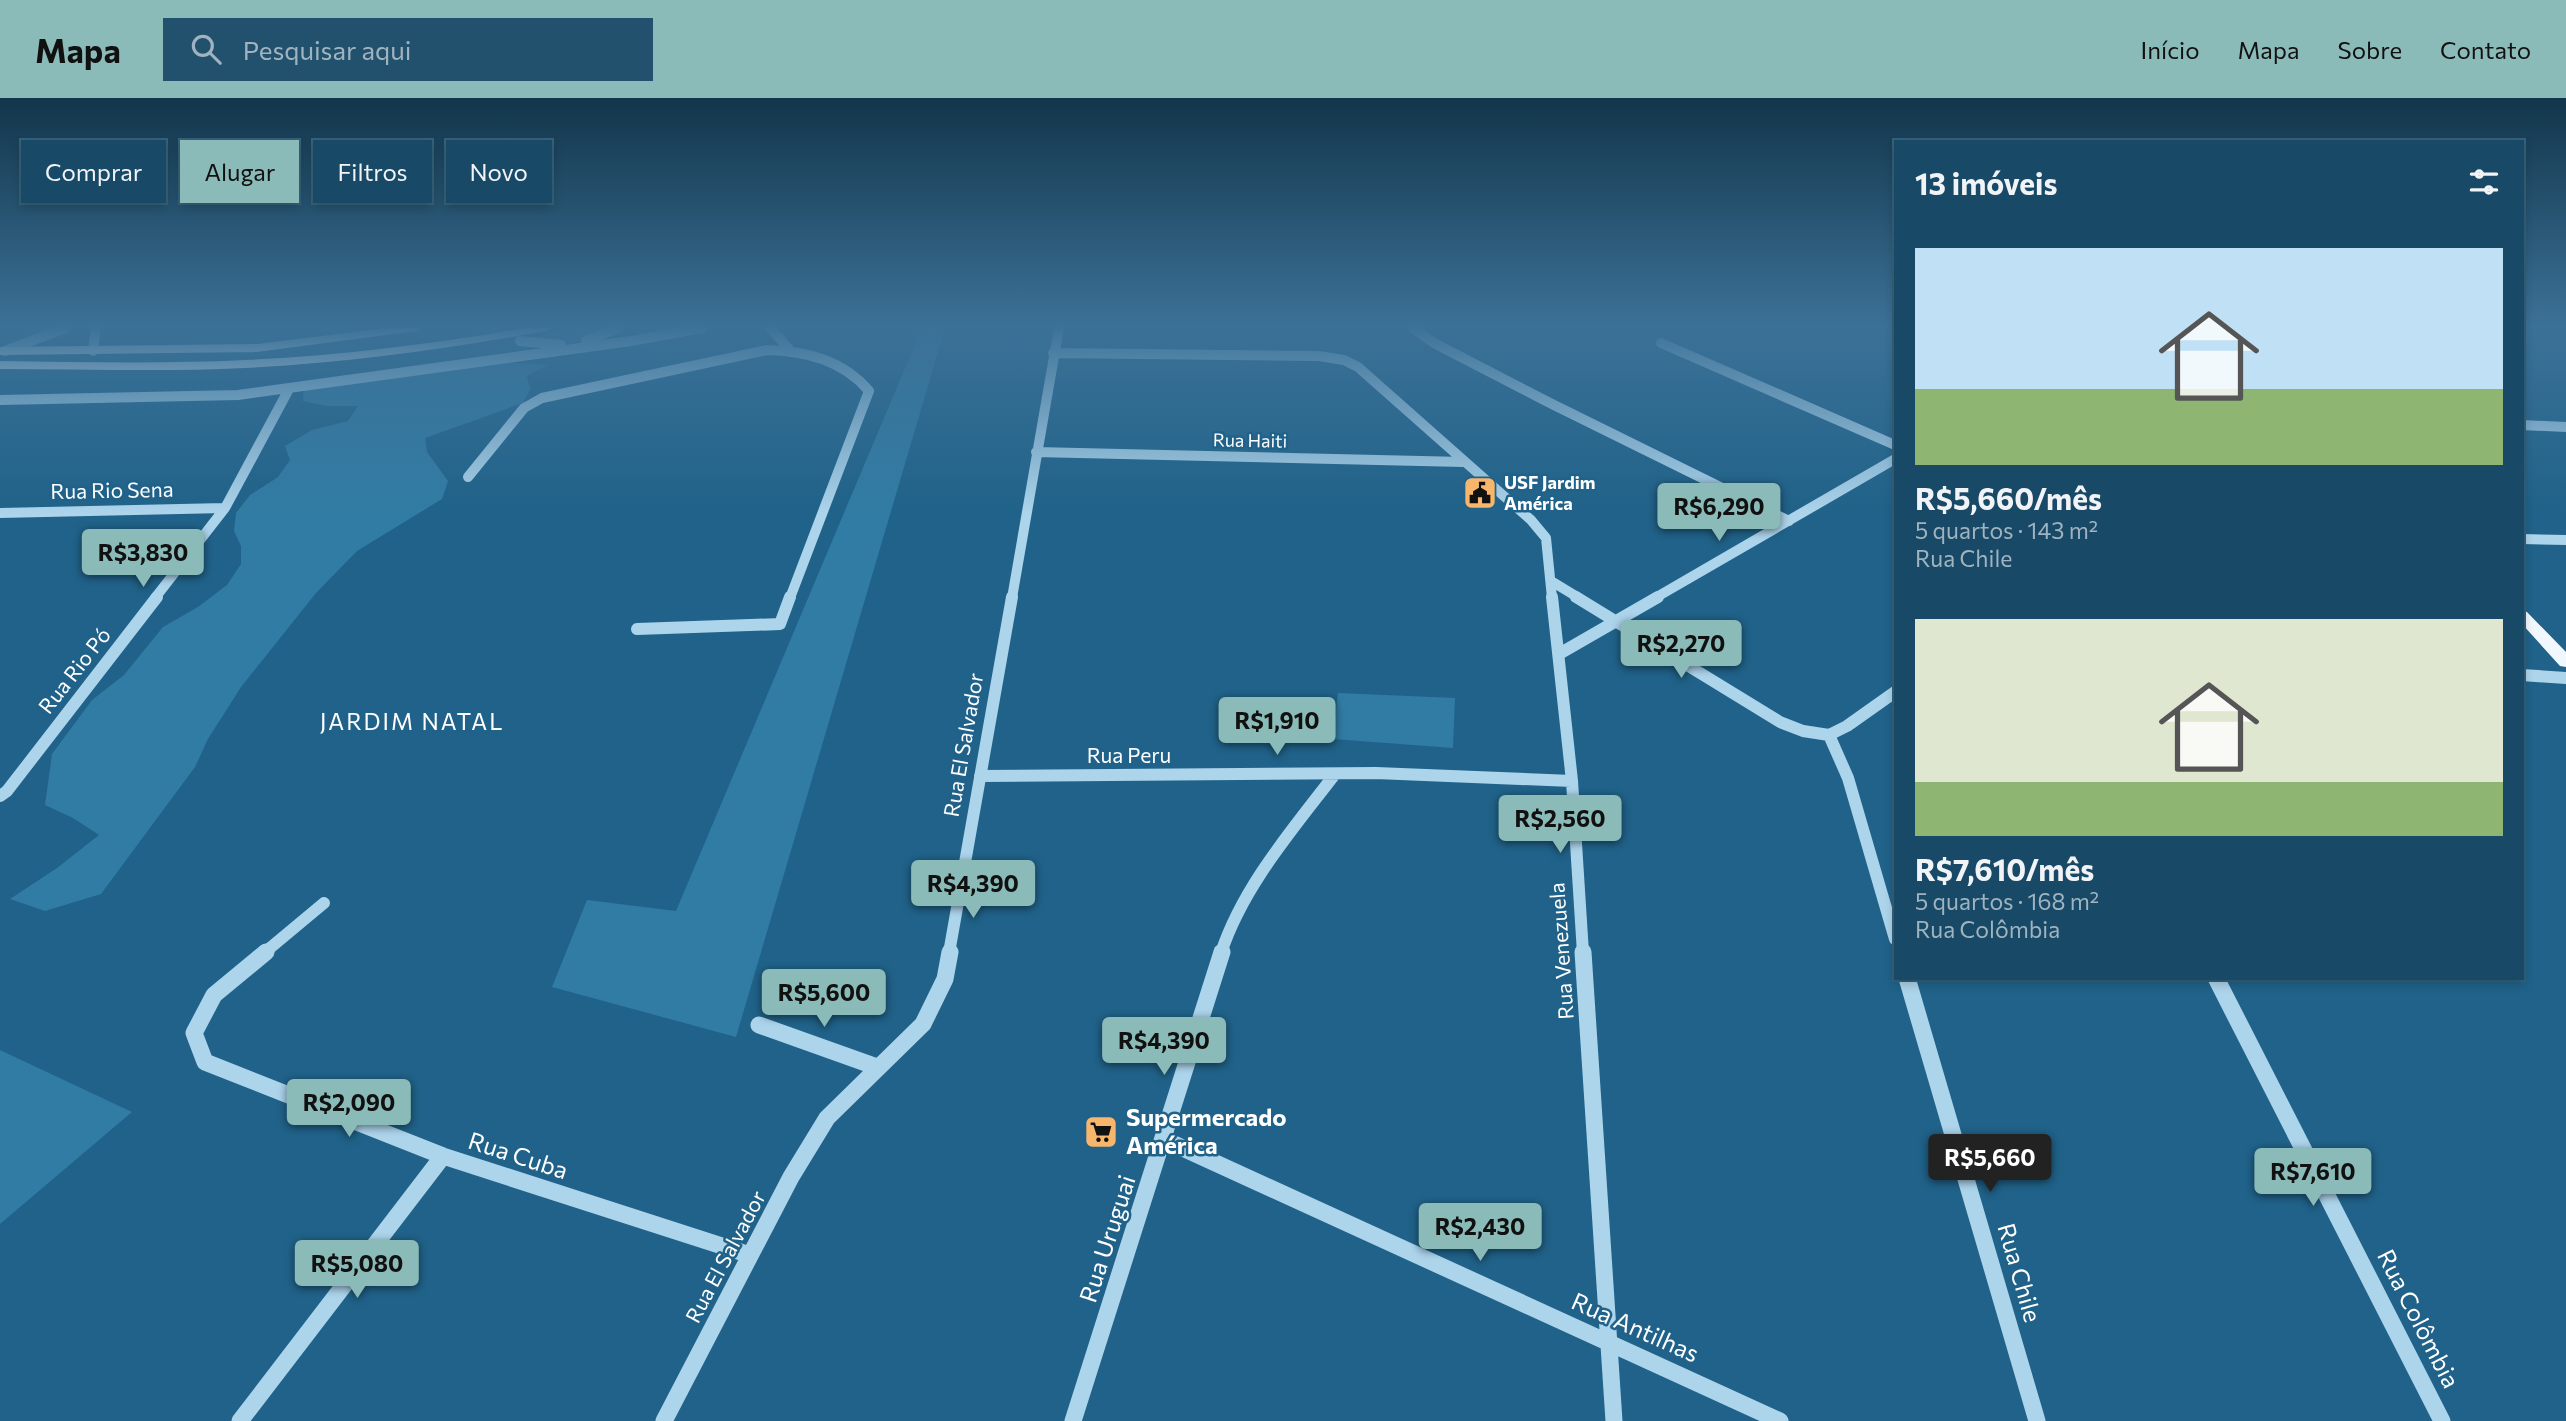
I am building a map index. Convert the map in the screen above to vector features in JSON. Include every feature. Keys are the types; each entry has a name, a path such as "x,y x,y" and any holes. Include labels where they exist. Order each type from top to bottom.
{"main road":[{"path":"2524,616 2566,662"}],"street":[{"path":"0,400 238,395 289,390"},
{"name":"Rua Rio Pó","path":"0,796 7,791 225,508 289,390"},
{"path":"468,477 524,408 542,398 581,390"},
{"path":"637,629 780,624 868,390"},
{"name":"Rua El Salvador","path":"664,1421 792,1177 827,1118 923,1024 945,979 1047,390"},
{"name":"Rua Venezuela","path":"1383,390 1531,520 1546,538 1572,781 1614,1421"},
{"path":"1524,390 1788,521"},
{"path":"1769,390 1894,444"},
{"path":"2524,425 2566,428"},
{"name":"Rua Haiti","path":"1036,452 1464,462"},
{"path":"1559,654 1894,460"},
{"name":"Rua Rio Sena","path":"0,513 225,508"},
{"path":"2524,539 2566,540"},
{"path":"1551,581 1780,722 1803,731 1829,736 1894,693"},
{"path":"2524,675 2566,678"},
{"path":"1829,736 1848,778 1894,936"},
{"name":"Rua Peru","path":"980,776 1335,774 1572,781"},
{"name":"Rua Uruguai","path":"1073,1421 1227,936 1267,864 1335,774"},
{"name":"Rua Cuba","path":"324,903 214,995 194,1033 205,1062 443,1156 751,1255"},
{"name":"Rua Chile","path":"1908,980 2037,1421"},
{"name":"Rua Colômbia","path":"2217,980 2442,1421"},
{"path":"758,1025 877,1067"},
{"name":"Rua Antilhas","path":"1163,1139 1780,1421"},
{"path":"240,1421 443,1156"}],"shaded area":[{"path":"304,390 530,390 523,403 425,438 427,452 448,481 442,499 357,551 316,593 241,687 208,739 195,767 101,894 45,911 10,899 57,868 99,835 73,818 45,805 52,754 92,700 124,675 163,627 198,607 227,585 241,564 241,546 234,531 236,513 250,495 278,477 290,460 285,446 312,430 348,421 358,406 327,406 303,401"},
{"path":"896,390 927,390 736,1037 552,987 587,900 676,911"},
{"path":"1338,693 1455,698 1453,748 1333,739"},
{"path":"0,1050 132,1112 0,1224"}],"place":[{"name":"USF Jardim América","path":"1480,493"},
{"name":"Supermercado América","path":"1101,1132"}],"district":[{"name":"JARDIM NATAL","path":"412,722"}]}
